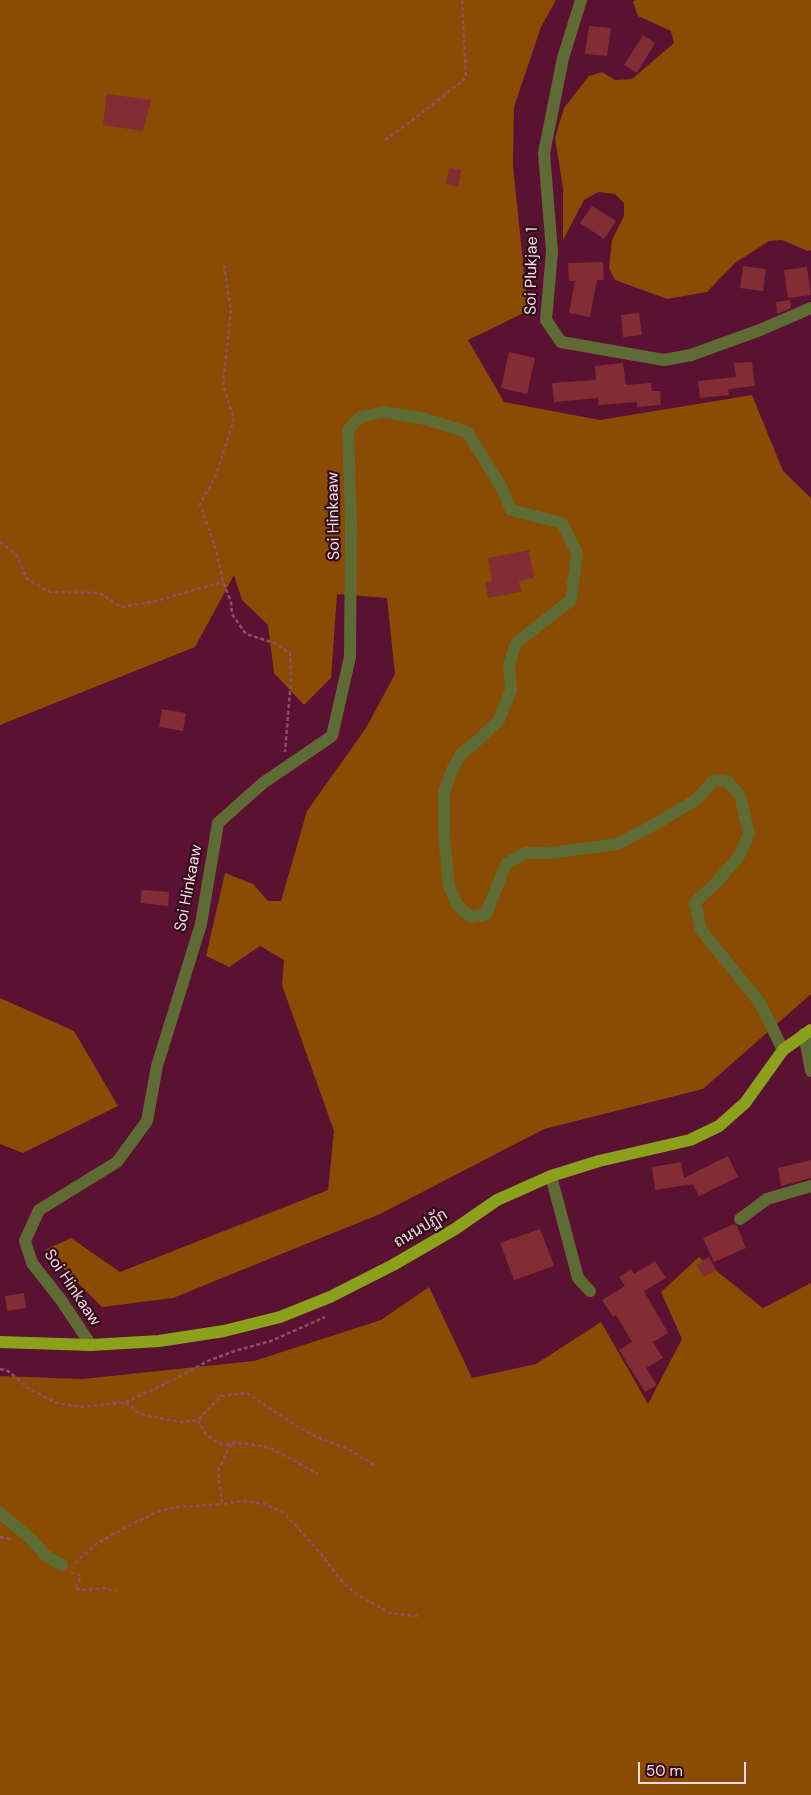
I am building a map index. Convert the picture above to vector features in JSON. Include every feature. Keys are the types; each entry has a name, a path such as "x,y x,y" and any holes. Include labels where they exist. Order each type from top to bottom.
{"main road":[{"name":"ถนนปฏัก","path":"0,1342 91,1345 159,1341 196,1336 224,1331 280,1316 330,1297 393,1265 455,1229 497,1200 551,1176 599,1161 690,1140 719,1126 745,1103 783,1050 808,1032"}],"street":[{"name":"Soi Plukjae 1","path":"581,0 563,58 544,153 552,252 546,320 561,342 664,360 700,352 760,330 811,308"},
{"name":"Soi Hinkaaw","path":"91,1345 61,1300 32,1263 25,1241 39,1210 117,1162 147,1121 157,1066 201,924 218,823 263,783 332,736 350,657 351,523 348,430 360,417 384,412 424,419 467,432 502,488 511,510 562,523 577,553 571,600 516,643 509,665 511,690 499,720 478,741 461,754 452,770 444,792 444,835 449,886 457,905 471,917 486,914 506,864 525,853 551,854 617,844 654,825 697,799 714,780 728,782 740,795 749,834 738,858 714,885 695,902 701,930 760,1003 783,1050"},
{"path":"808,1032 811,1071"},
{"path":"551,1176 578,1278 590,1290"},
{"path":"740,1218 767,1200 811,1186"},
{"path":"0,1513 31,1539 45,1555 62,1565"}],"path":[{"path":"385,140 466,78 462,0"},
{"path":"224,265 231,310 223,384 234,419 216,475 200,504 216,550 223,582 231,602 232,614 246,634 274,643 290,653 291,680 284,769"},
{"path":"0,542 16,554 27,579 50,592 100,593 121,607 152,602 223,582"},
{"path":"0,1369 8,1371 31,1390 57,1402 81,1407 126,1402 210,1360 270,1341 326,1317"},
{"path":"126,1402 140,1414 181,1422 198,1420 221,1396 247,1393 298,1427 317,1437 348,1449 376,1466"},
{"path":"198,1420 204,1432 213,1440 223,1445 250,1444 270,1448 318,1474"},
{"path":"222,1504 218,1470 231,1444"},
{"path":"62,1565 76,1563 96,1544 157,1512 177,1507 243,1502 266,1504 285,1514 353,1592 390,1613 418,1616"},
{"path":"62,1565 71,1572 81,1576 75,1589 104,1588 116,1592"}],"shaded area":[{"path":"0,0 556,0 541,27 514,107 513,165 528,311 468,340 504,402 600,420 752,395 783,471 811,498 811,994 703,1089 544,1129 380,1214 173,1298 102,1307 45,1250 71,1238 120,1272 328,1190 334,1131 282,985 284,960 260,946 229,967 206,956 225,873 253,884 268,901 281,901 307,811 366,728 395,674 387,598 337,594 331,678 304,705 274,673 268,625 242,600 234,575 195,647 0,725"},
{"path":"635,0 811,0 811,250 808,251 782,240 769,241 735,263 707,292 667,299 615,280 609,268 612,240 624,216 624,203 615,194 598,192 584,200 563,240 563,188 555,138 564,108 589,76 602,72 615,80 632,79 674,43 671,31 638,16 633,2"},
{"path":"0,998 74,1031 118,1106 23,1153 0,1144"},
{"path":"699,1257 763,1308 811,1283 811,1795 0,1795 0,1376 82,1379 254,1361 381,1320 429,1287 472,1378 536,1364 601,1322 648,1404 682,1339 661,1292"}],"building":[{"path":"589,26 611,28 607,56 585,54"},
{"path":"643,35 655,43 637,73 624,65"},
{"path":"107,94 151,100 143,131 103,125"},
{"path":"449,168 461,170 458,187 446,184"},
{"path":"592,206 616,221 604,239 580,223"},
{"path":"603,262 604,280 597,280 590,317 569,313 575,281 569,281 568,263"},
{"path":"743,266 766,269 763,291 740,288"},
{"path":"807,267 811,295 788,298 784,270"},
{"path":"790,300 791,308 777,314 776,302"},
{"path":"639,313 642,335 623,337 621,315"},
{"path":"509,352 535,358 527,394 501,388"},
{"path":"752,362 755,386 728,389 729,395 700,398 698,381 736,377 734,363"},
{"path":"623,363 626,385 651,383 652,391 660,391 661,405 637,407 637,402 598,405 598,398 554,402 552,383 596,380 595,366"},
{"path":"529,550 534,578 519,581 521,592 488,598 485,582 492,581 488,558"},
{"path":"162,709 186,713 183,731 159,727"},
{"path":"142,890 169,892 168,906 140,903"},
{"path":"728,1156 738,1177 699,1196 693,1184 655,1190 652,1167 681,1162 684,1178"},
{"path":"811,1160 811,1178 781,1186 778,1168"},
{"path":"734,1224 737,1226 746,1248 714,1262 703,1238"},
{"path":"540,1229 554,1266 514,1280 500,1243"},
{"path":"709,1257 716,1270 704,1277 696,1265"},
{"path":"655,1261 666,1278 644,1291 668,1333 653,1342 663,1358 646,1368 657,1385 645,1392 619,1350 632,1342 616,1315 613,1317 602,1300 625,1286 619,1277 631,1269 634,1274"},
{"path":"24,1293 26,1308 7,1311 5,1296"}]}
